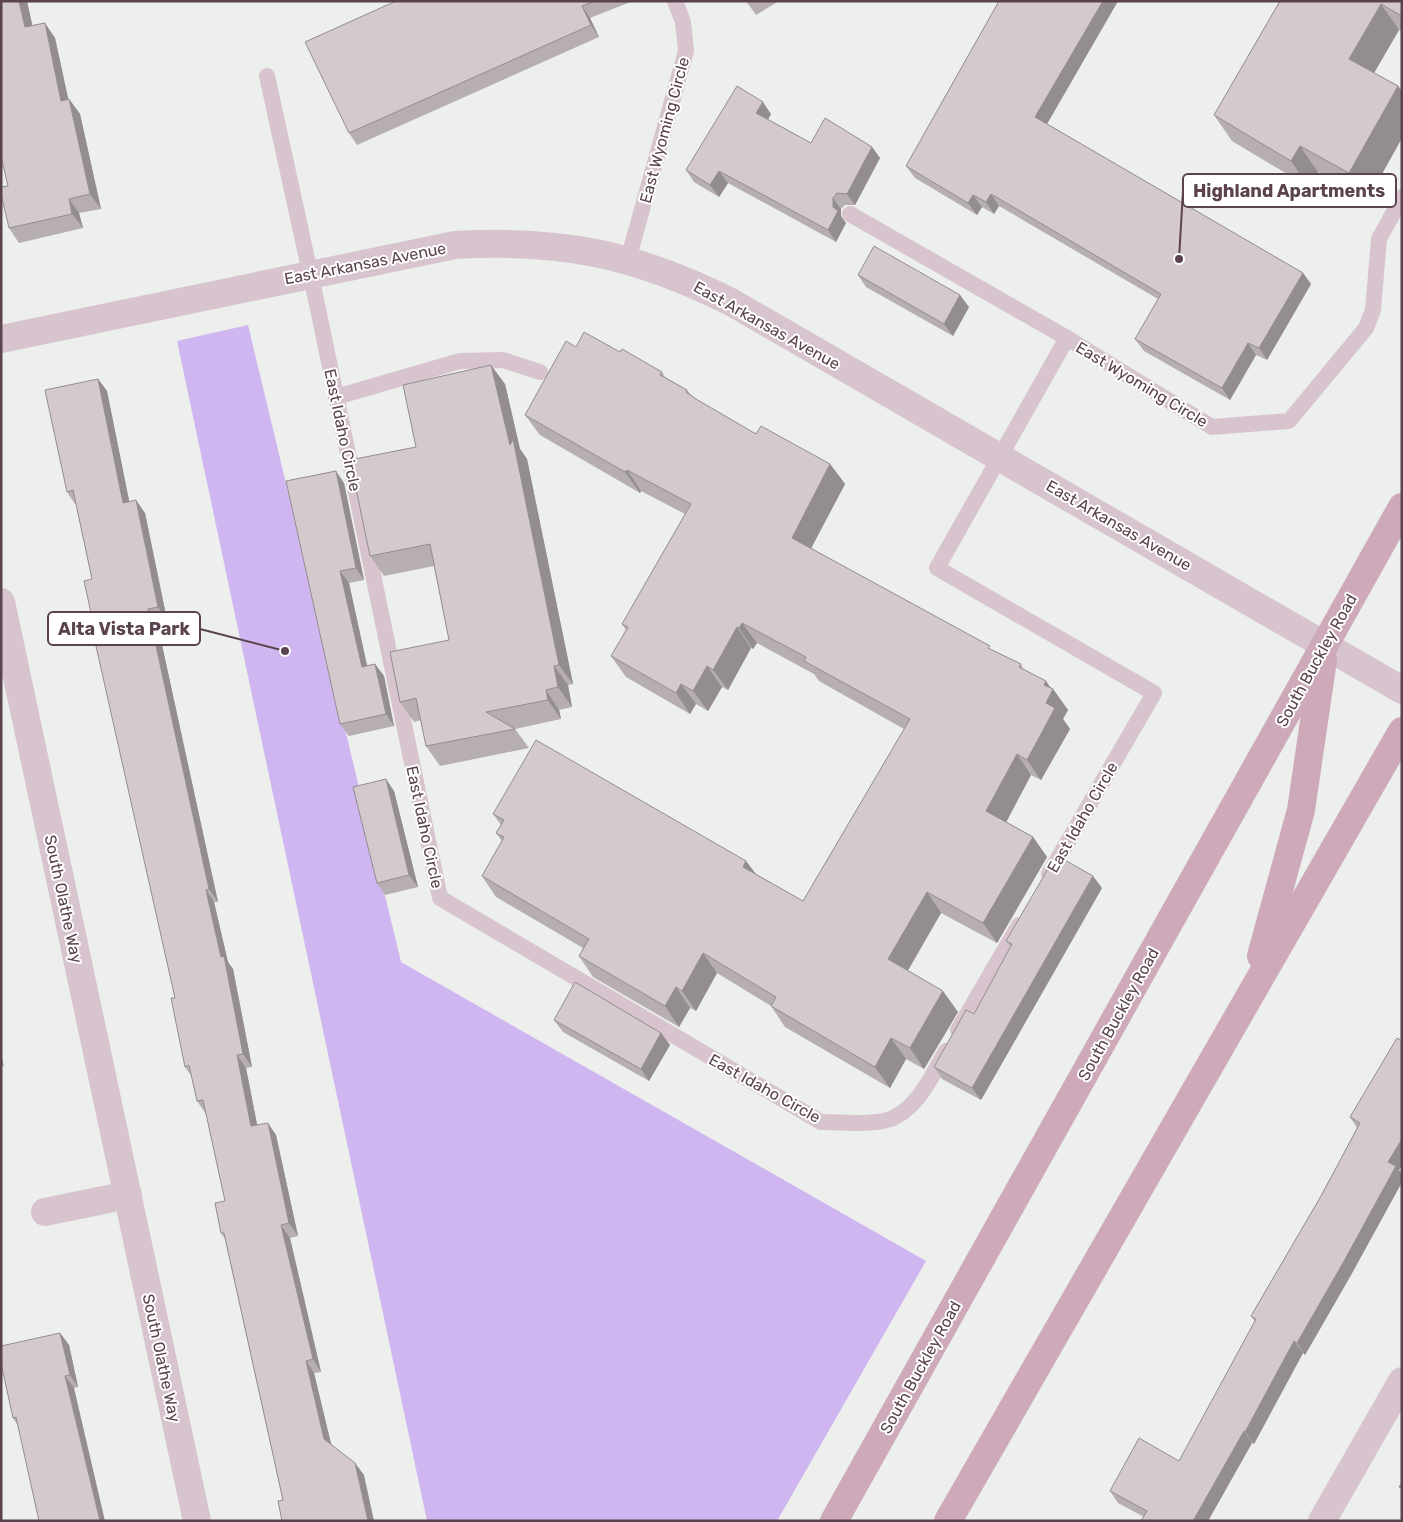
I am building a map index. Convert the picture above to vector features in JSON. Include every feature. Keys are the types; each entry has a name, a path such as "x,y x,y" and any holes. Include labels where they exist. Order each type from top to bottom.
{"main road":[{"name":"South Buckley Road","path":"834,1521 1402,507"},
{"path":"1251,993 1301,810 1325,643"},
{"path":"948,1521 1402,731"},
{"path":"847,1521 862,1470"}],"street":[{"name":"East Arkansas Avenue","path":"1,339 310,273 454,245 503,242 574,248 628,260 689,282 730,302 1325,643 1402,690"},
{"name":"South Olathe Way","path":"1,602 197,1521"},
{"path":"45,1212 128,1195"},
{"path":"1322,1521 1402,1381"}],"lane":[{"name":"East Wyoming Circle","path":"628,260 686,51 683,22 675,1"},
{"name":"East Idaho Circle","path":"267,76 310,273 440,898 820,1122 884,1121 905,1110 925,1088 1029,907"},
{"name":"East Wyoming Circle","path":"850,214 1067,338 1212,427 1289,421 1366,328 1373,310 1379,239 1402,198"},
{"name":"East Wyoming Circle","path":"1000,457 1067,338"},
{"path":"336,397 460,361 503,360 540,372"},
{"name":"East Idaho Circle","path":"1000,457 938,568 1154,692 1039,890"}],"shaded area":[{"path":"248,325 401,962 926,1261 777,1521 427,1521 177,341"}],"building":[{"path":"1,1 19,1 25,27 45,23 61,101 69,99 90,194 69,199 72,214 9,228 1,194 1,187 8,186 1,156"},
{"path":"396,1 595,1 582,6 591,25 349,133 305,42"},
{"path":"999,1 1103,1 1035,117 1303,273 1259,348 1248,343 1222,388 1135,339 1161,294 991,194 986,202 973,195 968,203 906,166"},
{"path":"1280,1 1402,1 1402,16 1381,4 1349,59 1398,86 1349,173 1300,146 1291,161 1214,115"},
{"path":"737,86 763,102 756,113 811,143 825,118 872,147 847,194 837,193 833,198 833,207 838,211 828,230 719,171 710,185 686,170"},
{"path":"874,246 960,295 944,324 858,275"},
{"path":"584,332 620,352 622,349 662,372 660,375 687,390 686,392 696,399 756,434 761,426 830,464 792,538 990,646 988,648 1021,664 1019,667 1046,681 1044,685 1053,689 1046,703 1055,708 1027,760 1017,754 986,811 1033,837 983,923 927,892 888,959 943,991 910,1048 891,1038 875,1067 771,1006 776,997 703,953 682,991 676,987 665,1006 579,956 589,939 482,876 504,837 496,833 504,820 493,814 536,740 746,861 743,867 803,901 910,719 804,661 806,657 742,623 739,628 737,627 713,670 707,666 693,691 681,684 676,693 611,656 628,627 622,624 691,504 627,470 625,472 525,415 566,341 576,347"},
{"path":"491,365 510,445 513,439 559,665 554,666 558,687 546,690 548,700 486,712 515,729 426,746 416,698 400,702 390,652 449,640 430,544 370,556 350,460 416,447 403,385"},
{"path":"98,379 123,503 136,500 158,607 148,609 209,889 206,890 221,957 224,956 243,1054 237,1055 251,1126 268,1123 289,1223 281,1225 313,1359 306,1361 324,1439 355,1463 368,1521 282,1521 278,1501 283,1500 224,1233 221,1233 215,1203 225,1201 203,1100 197,1101 189,1065 185,1067 171,998 175,998 96,646 98,645 84,581 92,579 73,490 67,492 45,390"},
{"path":"336,471 356,568 340,571 362,667 375,664 386,714 340,724 286,481"},
{"path":"386,779 409,875 377,883 353,787"},
{"path":"1056,855 1093,876 972,1088 934,1067 966,1010 974,1014 1012,944 1006,941"},
{"path":"575,982 661,1033 641,1069 554,1020"},
{"path":"1397,1038 1402,1041 1402,1139 1388,1162 1396,1166 1343,1263 1297,1343 1294,1341 1245,1432 1193,1521 1141,1521 1147,1511 1110,1491 1139,1438 1179,1461 1256,1319 1251,1316 1321,1196 1360,1123 1350,1117"},
{"path":"60,1333 70,1375 65,1376 100,1521 39,1521 16,1417 13,1418 1,1363 1,1346"}],"place":[{"name":"Highland Apartments","path":"1179,259"},
{"name":"Alta Vista Park","path":"285,651"}]}
